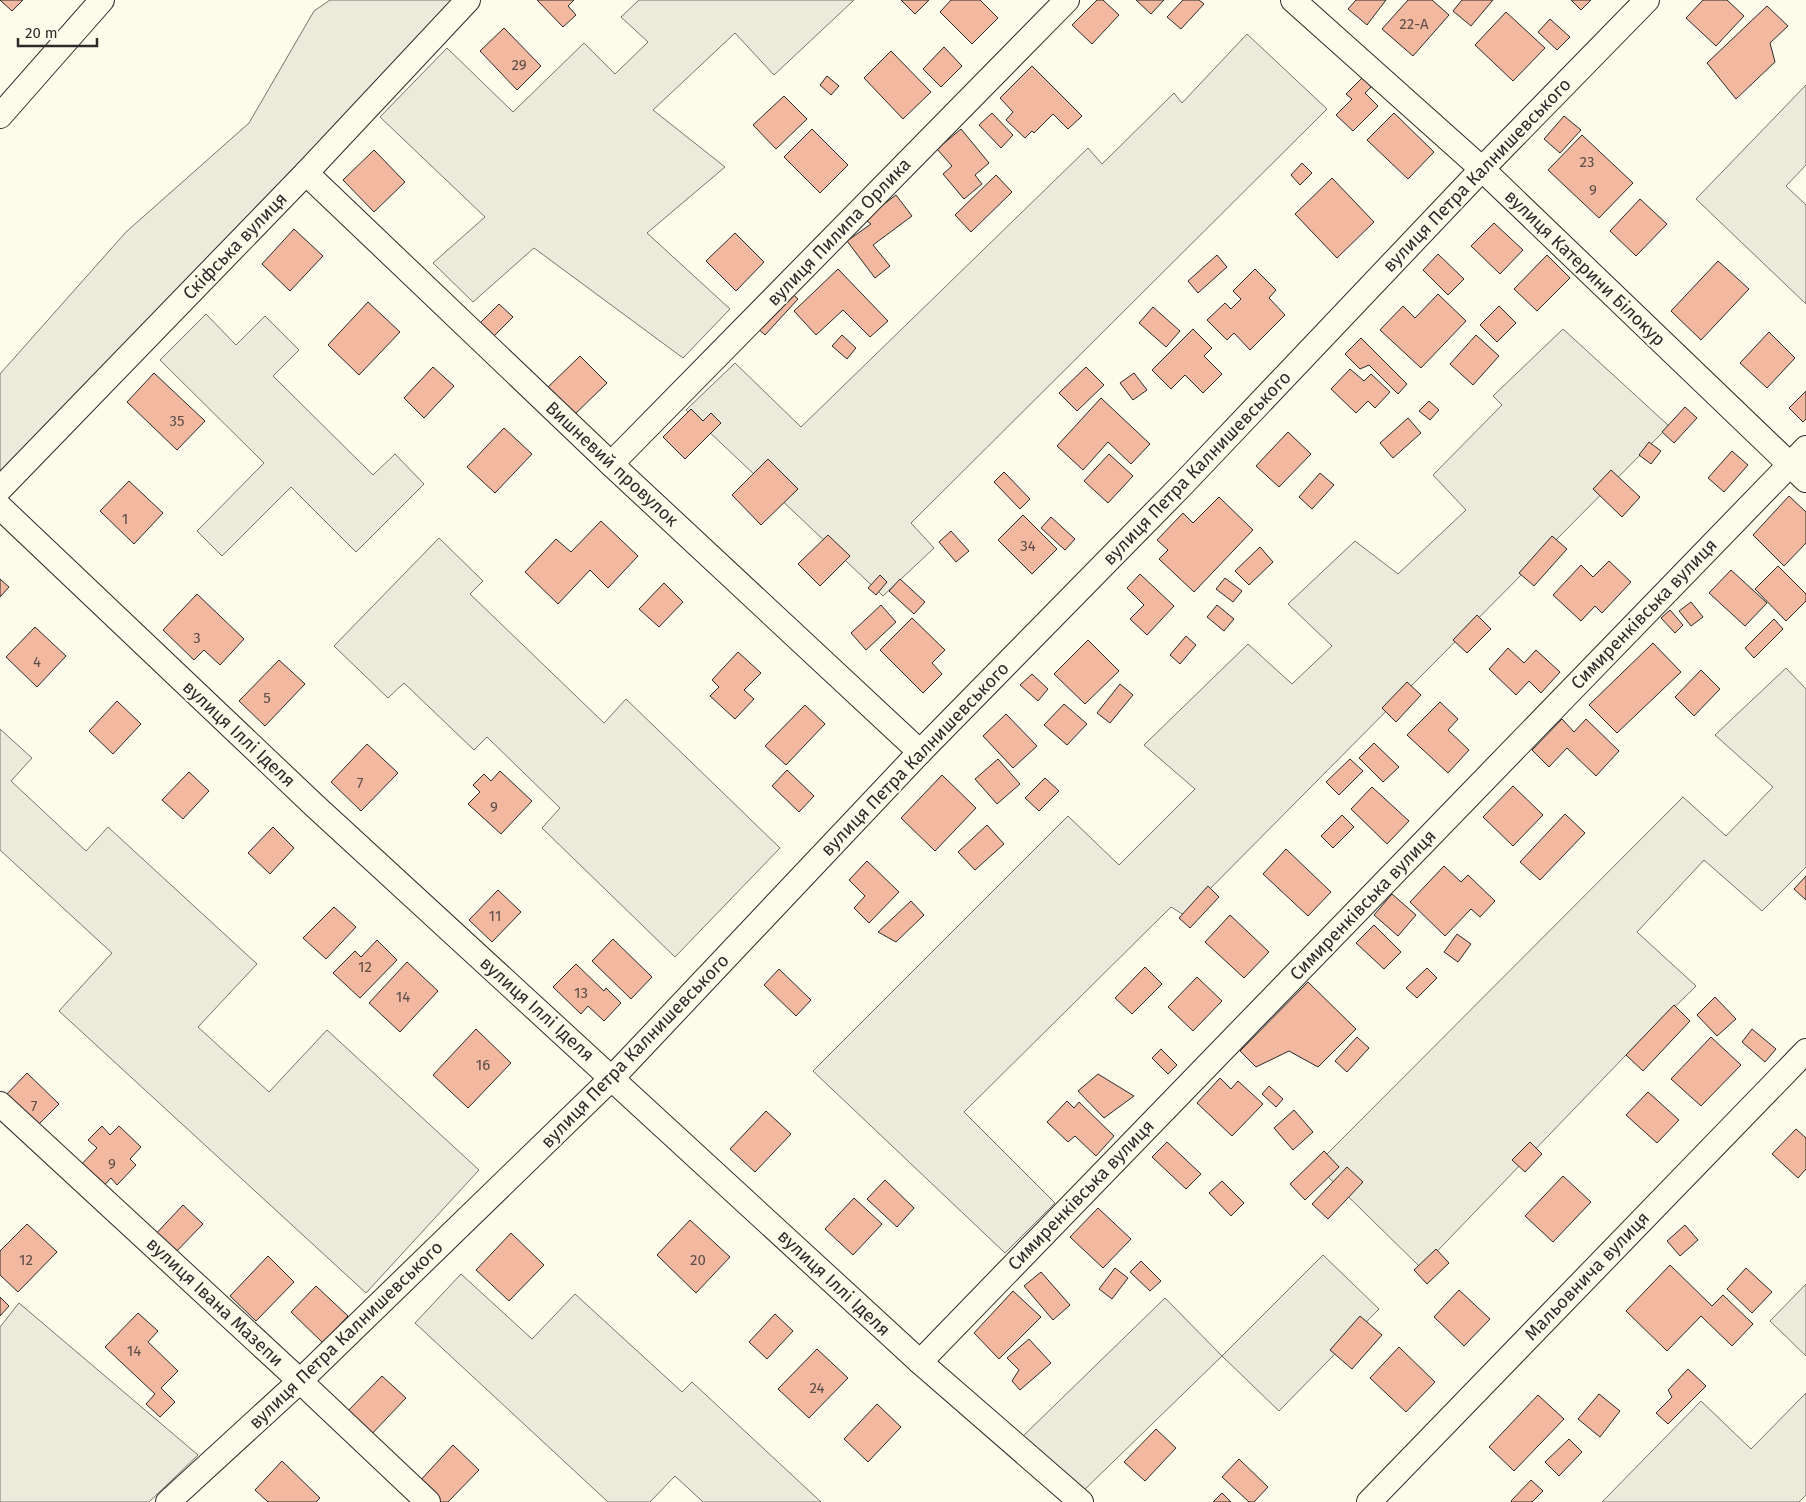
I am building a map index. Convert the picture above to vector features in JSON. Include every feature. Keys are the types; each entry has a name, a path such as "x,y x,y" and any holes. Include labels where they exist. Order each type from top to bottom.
{"street":[{"path":"0,116 102,0"},
{"name":"Скіфська вулиця","path":"0,489 306,173 468,0"},
{"name":"вулиця Пилипа Орлика","path":"611,464 1067,0"},
{"name":"вулиця Катерини Білокур","path":"1294,0 1482,169 1798,472"},
{"name":"вулиця Петра Калнишевського","path":"168,1502 300,1381 612,1078 920,752 1192,474 1482,169 1648,0"},
{"name":"Вишневий провулок","path":"306,173 611,464 920,752"},
{"name":"Симиренківська вулиця","path":"920,1362 1798,472 1806,448"},
{"name":"вулиця Іллі Іделя","path":"0,507 315,806 920,1362 1081,1502"},
{"name":"Мальовнича вулиця","path":"1369,1502 1806,1051"},
{"name":"вулиця Івана Мазепи","path":"0,1104 428,1502"}],"shaded area":[{"path":"330,0 468,0 0,489 0,374 126,232 249,123 314,11"},
{"path":"639,0 854,0 774,75 735,33 653,110 725,167 647,233 730,309 683,358 534,248 473,302 433,263 485,217 380,117 447,48 513,112 584,43 615,74 648,42 621,17"},
{"path":"1247,34 1327,109 911,523 934,548 883,596 686,410 735,363 801,427 1088,148 1102,164 1174,93 1182,103"},
{"path":"1806,85 1806,165 1786,186 1806,205 1806,304 1696,199"},
{"path":"206,314 236,345 265,316 299,350 273,376 373,475 395,454 424,484 356,552 291,487 222,556 197,531 264,463 160,360"},
{"path":"1563,329 1669,426 1184,915 1171,907 964,1112 1055,1203 1005,1253 813,1071 1068,816 1119,865 1195,789 1144,745 1248,644 1292,684 1332,646 1288,604 1355,541 1398,574 1466,510 1433,475 1502,405 1493,396"},
{"path":"439,538 483,581 470,594 604,723 626,699 780,848 675,957 542,828 560,808 487,737 474,750 404,683 388,698 334,646"},
{"path":"1786,668 1806,689 1806,867 1762,911 1704,860 1637,932 1696,986 1626,1055 1421,1268 1316,1165 1683,797 1726,836 1773,787 1715,735"},
{"path":"0,729 32,758 11,781 86,851 108,827 257,964 198,1027 269,1092 327,1030 479,1170 366,1293 59,1011 112,953 0,850"},
{"path":"1323,1255 1379,1309 1279,1411 1222,1356"},
{"path":"461,1274 532,1339 575,1294 682,1392 692,1382 821,1502 703,1502 675,1476 650,1502 608,1502 415,1323"},
{"path":"1806,1284 1806,1356 1770,1321"},
{"path":"1165,1298 1222,1356 1078,1496 1021,1438"},
{"path":"19,1303 198,1455 149,1502 0,1502 0,1327"},
{"path":"1806,1393 1806,1495 1799,1502 1602,1502 1701,1401 1751,1449"}],"building":[{"path":"0,0 23,0 12,11"},
{"path":"537,0 574,0 568,6 576,15 563,27"},
{"path":"901,0 929,0 915,14"},
{"path":"951,0 980,0 998,18 972,44 940,12"},
{"path":"1097,0 1103,0 1119,15 1092,44 1072,25"},
{"path":"1136,0 1164,0 1151,14"},
{"path":"1183,0 1199,0 1204,4 1181,29 1167,17"},
{"path":"1356,0 1386,0 1367,25 1348,9"},
{"path":"1408,0 1432,0 1449,15 1413,56 1382,29"},
{"path":"1462,0 1493,0 1471,26 1453,11"},
{"path":"1571,0 1591,0 1581,10"},
{"path":"1703,0 1727,0 1744,16 1716,46 1686,18"},
{"path":"1767,6 1788,26 1770,43 1775,62 1736,99 1707,63"},
{"path":"1506,12 1545,48 1513,81 1475,45"},
{"path":"1550,19 1570,37 1557,50 1538,32"},
{"path":"504,28 541,66 517,90 480,51"},
{"path":"944,47 962,66 941,87 923,69"},
{"path":"891,51 931,92 903,119 864,78"},
{"path":"1032,66 1082,116 1068,129 1053,114 1034,133 1032,131 1025,138 1006,120 1013,112 1000,98"},
{"path":"827,76 839,86 831,95 820,85"},
{"path":"1363,77 1372,86 1365,93 1378,106 1353,131 1336,115 1352,99 1346,94"},
{"path":"784,96 807,119 776,149 753,125"},
{"path":"992,113 1013,135 1001,148 979,125"},
{"path":"1394,113 1434,152 1408,179 1367,140"},
{"path":"1564,116 1581,130 1560,153 1544,139"},
{"path":"812,129 848,165 820,193 784,157"},
{"path":"961,129 989,163 975,175 982,184 964,199 943,174 952,166 937,149"},
{"path":"1582,135 1633,183 1599,218 1548,170"},
{"path":"374,150 405,182 374,212 343,180"},
{"path":"1302,163 1312,173 1300,185 1291,175"},
{"path":"996,175 1012,192 971,232 955,215"},
{"path":"1332,178 1374,222 1337,258 1295,214"},
{"path":"896,195 912,216 873,245 890,266 875,278 847,241 871,224 864,219"},
{"path":"1640,199 1667,224 1636,256 1610,231"},
{"path":"1494,223 1523,250 1500,274 1471,246"},
{"path":"294,229 323,256 290,291 262,264"},
{"path":"735,233 764,262 736,291 706,261"},
{"path":"1438,254 1464,279 1448,295 1423,270"},
{"path":"1217,255 1227,267 1198,293 1188,281"},
{"path":"1547,255 1570,278 1537,311 1514,289"},
{"path":"1718,261 1749,289 1701,340 1671,311"},
{"path":"838,269 888,321 870,337 843,310 816,335 794,311"},
{"path":"1255,269 1276,290 1269,298 1285,315 1250,350 1234,333 1227,340 1207,320 1225,303 1231,309 1241,299 1233,291"},
{"path":"786,288 798,299 765,335 753,324"},
{"path":"1438,294 1466,321 1421,368 1380,330 1403,306 1415,318"},
{"path":"368,302 400,332 359,375 328,345"},
{"path":"499,304 513,317 492,338 479,324"},
{"path":"1499,306 1516,323 1497,342 1480,325"},
{"path":"1153,307 1180,331 1166,347 1139,323"},
{"path":"1193,329 1212,348 1204,356 1222,374 1203,393 1185,375 1171,389 1152,370"},
{"path":"1769,332 1795,358 1767,388 1740,363"},
{"path":"842,335 856,348 847,359 832,346"},
{"path":"1476,335 1499,356 1473,385 1450,364"},
{"path":"1361,338 1407,384 1398,394 1369,365 1360,369 1345,354"},
{"path":"580,356 607,383 572,417 545,390"},
{"path":"433,367 454,386 424,418 404,398"},
{"path":"1086,367 1104,385 1077,411 1059,393"},
{"path":"1350,369 1364,381 1371,374 1390,392 1375,408 1368,401 1356,413 1331,389"},
{"path":"154,373 205,421 177,450 127,402"},
{"path":"1134,373 1147,390 1133,400 1120,383"},
{"path":"1806,391 1806,419 1803,422 1789,408"},
{"path":"1101,398 1150,444 1131,464 1108,442 1083,470 1057,446"},
{"path":"1429,401 1439,410 1430,420 1419,411"},
{"path":"1685,407 1697,418 1674,443 1662,432"},
{"path":"691,409 703,421 711,413 721,423 685,459 663,437"},
{"path":"1408,418 1421,433 1393,458 1380,443"},
{"path":"504,428 532,454 495,493 467,467"},
{"path":"1288,432 1311,454 1279,487 1256,466"},
{"path":"1649,442 1661,451 1651,464 1639,455"},
{"path":"1732,451 1748,465 1724,492 1708,478"},
{"path":"1109,454 1133,476 1108,503 1084,481"},
{"path":"768,459 798,489 761,525 732,495"},
{"path":"1611,470 1640,497 1622,517 1593,489"},
{"path":"1004,472 1030,499 1020,509 994,482"},
{"path":"1320,473 1334,485 1312,509 1299,497"},
{"path":"129,481 163,513 134,544 100,511"},
{"path":"1789,496 1806,512 1806,543 1784,566 1753,535"},
{"path":"1219,497 1253,530 1194,592 1159,559 1168,550 1157,540 1183,513 1193,523"},
{"path":"1023,515 1057,549 1032,574 998,540"},
{"path":"1051,517 1075,539 1065,550 1041,528"},
{"path":"601,521 638,556 608,588 590,570 558,604 525,572 556,539 571,552"},
{"path":"951,531 969,551 956,562 939,542"},
{"path":"828,535 850,556 820,586 798,564"},
{"path":"1552,536 1567,549 1534,586 1519,573"},
{"path":"1260,547 1273,562 1249,585 1235,571"},
{"path":"1609,561 1631,582 1602,613 1595,606 1581,621 1553,595 1581,565 1593,577"},
{"path":"1778,566 1806,594 1806,601 1786,621 1755,589"},
{"path":"1731,570 1767,603 1745,626 1709,593"},
{"path":"1140,574 1174,606 1147,635 1130,619 1144,605 1127,588"},
{"path":"880,575 887,582 876,595 868,588"},
{"path":"1225,578 1242,591 1233,602 1216,589"},
{"path":"0,579 9,587 0,597"},
{"path":"900,579 925,602 914,614 889,591"},
{"path":"664,583 683,602 659,627 639,609"},
{"path":"197,594 244,639 220,665 204,650 194,660 163,630"},
{"path":"1691,602 1703,617 1691,626 1679,611"},
{"path":"881,605 896,622 866,650 851,633"},
{"path":"1217,605 1234,619 1224,631 1207,617"},
{"path":"1670,610 1683,625 1675,633 1661,618"},
{"path":"1477,615 1491,629 1467,653 1453,640"},
{"path":"912,618 945,650 932,663 942,674 923,693 880,650"},
{"path":"1774,619 1783,629 1754,658 1745,648"},
{"path":"35,627 66,656 37,687 6,657"},
{"path":"1186,636 1196,645 1180,664 1170,655"},
{"path":"1088,640 1119,671 1085,704 1054,674"},
{"path":"1653,643 1681,672 1617,733 1589,705"},
{"path":"1508,648 1524,663 1536,650 1560,672 1541,693 1529,681 1516,695 1489,669"},
{"path":"738,652 761,673 744,690 754,699 735,719 710,696 719,687 712,680"},
{"path":"279,660 305,684 265,726 239,701"},
{"path":"1701,670 1720,689 1694,716 1675,697"},
{"path":"1032,674 1048,689 1038,701 1020,685"},
{"path":"1407,682 1421,695 1396,722 1382,708"},
{"path":"1120,684 1133,695 1110,723 1097,713"},
{"path":"117,701 141,724 113,754 89,731"},
{"path":"1440,702 1458,719 1448,730 1469,750 1448,773 1407,735"},
{"path":"1064,704 1087,724 1067,745 1044,725"},
{"path":"805,705 825,724 786,765 765,746"},
{"path":"1006,714 1037,746 1013,768 983,736"},
{"path":"1562,719 1574,732 1586,719 1619,751 1596,776 1567,748 1549,767 1532,750"},
{"path":"1374,743 1399,767 1383,782 1359,758"},
{"path":"367,744 398,773 361,811 331,782"},
{"path":"998,759 1020,784 997,804 975,779"},
{"path":"1350,759 1363,771 1339,795 1326,782"},
{"path":"787,770 814,796 799,812 772,786"},
{"path":"500,771 532,801 501,834 468,804 480,792 473,785 484,774 491,781"},
{"path":"189,772 209,791 183,819 162,800"},
{"path":"942,775 976,808 935,851 901,818"},
{"path":"1045,778 1059,791 1039,811 1025,798"},
{"path":"1513,786 1543,815 1513,846 1483,817"},
{"path":"1372,787 1409,821 1387,844 1351,809"},
{"path":"1565,814 1585,833 1540,880 1520,862"},
{"path":"1342,815 1354,827 1333,848 1321,836"},
{"path":"987,825 1004,844 975,870 958,852"},
{"path":"273,827 294,848 270,874 248,853"},
{"path":"1286,849 1331,892 1308,916 1263,874"},
{"path":"867,861 899,892 869,923 854,908 865,896 849,880"},
{"path":"1444,866 1461,882 1468,875 1495,901 1480,917 1471,909 1445,936 1410,902"},
{"path":"1806,876 1806,900 1794,889"},
{"path":"1208,886 1219,897 1190,928 1179,918"},
{"path":"498,890 521,912 492,942 469,920"},
{"path":"1392,894 1416,915 1398,936 1374,915"},
{"path":"911,901 924,915 896,942 878,932"},
{"path":"334,907 356,927 326,959 303,938"},
{"path":"1230,915 1269,952 1244,978 1205,942"},
{"path":"1374,925 1401,952 1384,969 1356,943"},
{"path":"1457,934 1471,944 1458,962 1444,952"},
{"path":"613,939 652,977 631,999 592,961"},
{"path":"377,940 397,960 360,998 333,973 355,951 361,957"},
{"path":"407,962 438,991 400,1032 369,1003"},
{"path":"576,964 604,991 606,988 621,1003 604,1021 588,1006 581,1014 553,987"},
{"path":"1145,967 1162,984 1132,1014 1115,998"},
{"path":"1427,968 1437,978 1417,998 1406,988"},
{"path":"779,969 811,1000 796,1016 764,985"},
{"path":"1197,977 1222,1001 1193,1031 1168,1007"},
{"path":"1308,982 1356,1029 1318,1067 1289,1051 1256,1067 1240,1051"},
{"path":"1715,997 1736,1019 1717,1036 1697,1015"},
{"path":"1674,1005 1690,1021 1643,1071 1626,1055"},
{"path":"476,1029 511,1063 468,1108 433,1075"},
{"path":"1752,1029 1776,1049 1765,1062 1742,1042"},
{"path":"1357,1037 1369,1048 1347,1072 1335,1061"},
{"path":"1711,1037 1741,1065 1701,1106 1671,1079"},
{"path":"1161,1049 1177,1065 1168,1074 1152,1058"},
{"path":"27,1073 59,1104 35,1128 3,1098"},
{"path":"1098,1074 1134,1096 1104,1118 1078,1091"},
{"path":"1220,1078 1231,1089 1238,1081 1263,1104 1232,1136 1197,1103"},
{"path":"1269,1086 1283,1099 1276,1107 1262,1094"},
{"path":"1648,1092 1679,1120 1657,1143 1626,1115"},
{"path":"1067,1101 1074,1108 1079,1102 1114,1136 1096,1156 1075,1136 1068,1142 1047,1122"},
{"path":"1294,1110 1313,1132 1293,1150 1274,1128"},
{"path":"766,1111 791,1134 755,1172 730,1149"},
{"path":"102,1126 110,1135 119,1126 141,1147 130,1159 136,1165 117,1185 111,1178 100,1190 77,1169 97,1148 88,1140"},
{"path":"1796,1129 1806,1138 1806,1169 1798,1178 1772,1154"},
{"path":"1167,1142 1201,1174 1186,1189 1152,1157"},
{"path":"1530,1142 1542,1154 1525,1172 1512,1160"},
{"path":"1324,1151 1339,1167 1305,1200 1290,1184"},
{"path":"1347,1167 1363,1182 1328,1219 1312,1204"},
{"path":"1563,1176 1591,1202 1553,1242 1525,1216"},
{"path":"885,1180 914,1208 897,1227 867,1199"},
{"path":"1222,1181 1244,1203 1231,1216 1209,1193"},
{"path":"854,1198 882,1224 853,1255 825,1229"},
{"path":"183,1205 203,1224 171,1257 151,1239"},
{"path":"1098,1208 1131,1239 1103,1268 1070,1237"},
{"path":"690,1220 730,1257 696,1293 657,1255"},
{"path":"27,1224 57,1252 18,1292 0,1275 0,1251"},
{"path":"1685,1225 1698,1240 1680,1256 1667,1241"},
{"path":"511,1233 544,1265 509,1301 476,1270"},
{"path":"1436,1249 1449,1263 1427,1284 1414,1270"},
{"path":"268,1256 294,1282 256,1321 230,1296"},
{"path":"1141,1261 1161,1281 1150,1291 1130,1272"},
{"path":"1670,1265 1712,1306 1723,1295 1753,1324 1732,1346 1701,1316 1667,1351 1626,1311"},
{"path":"1115,1268 1128,1278 1112,1299 1099,1289"},
{"path":"1746,1268 1772,1292 1752,1313 1727,1289"},
{"path":"1041,1272 1070,1305 1053,1320 1024,1286"},
{"path":"316,1286 348,1316 323,1343 291,1312"},
{"path":"1459,1290 1490,1319 1464,1346 1434,1317"},
{"path":"1013,1291 1041,1317 999,1359 974,1333"},
{"path":"0,1297 9,1306 0,1316"},
{"path":"138,1313 158,1331 148,1342 178,1371 161,1388 175,1402 160,1417 146,1404 155,1394 105,1347"},
{"path":"775,1314 793,1331 767,1359 749,1342"},
{"path":"1360,1316 1382,1335 1352,1369 1330,1350"},
{"path":"1029,1339 1051,1363 1020,1390 1012,1381 1019,1370 1007,1358"},
{"path":"1399,1347 1435,1382 1406,1412 1370,1378"},
{"path":"817,1349 848,1378 809,1418 778,1389"},
{"path":"1688,1369 1706,1386 1668,1424 1656,1413 1672,1397 1668,1390"},
{"path":"382,1376 406,1398 367,1439 343,1416"},
{"path":"1599,1394 1620,1411 1600,1437 1578,1419"},
{"path":"1538,1395 1564,1419 1514,1471 1489,1447"},
{"path":"877,1404 901,1427 868,1462 844,1439"},
{"path":"1156,1429 1176,1448 1145,1481 1124,1462"},
{"path":"1569,1439 1582,1452 1559,1476 1545,1462"},
{"path":"453,1445 479,1470 448,1502 438,1502 418,1483"},
{"path":"1239,1459 1268,1487 1254,1502 1249,1502 1222,1477"},
{"path":"282,1461 320,1498 316,1502 268,1502 255,1490"},
{"path":"1531,1480 1543,1491 1532,1502 1512,1502 1511,1501"},
{"path":"1222,1493 1231,1502 1213,1502"}]}
